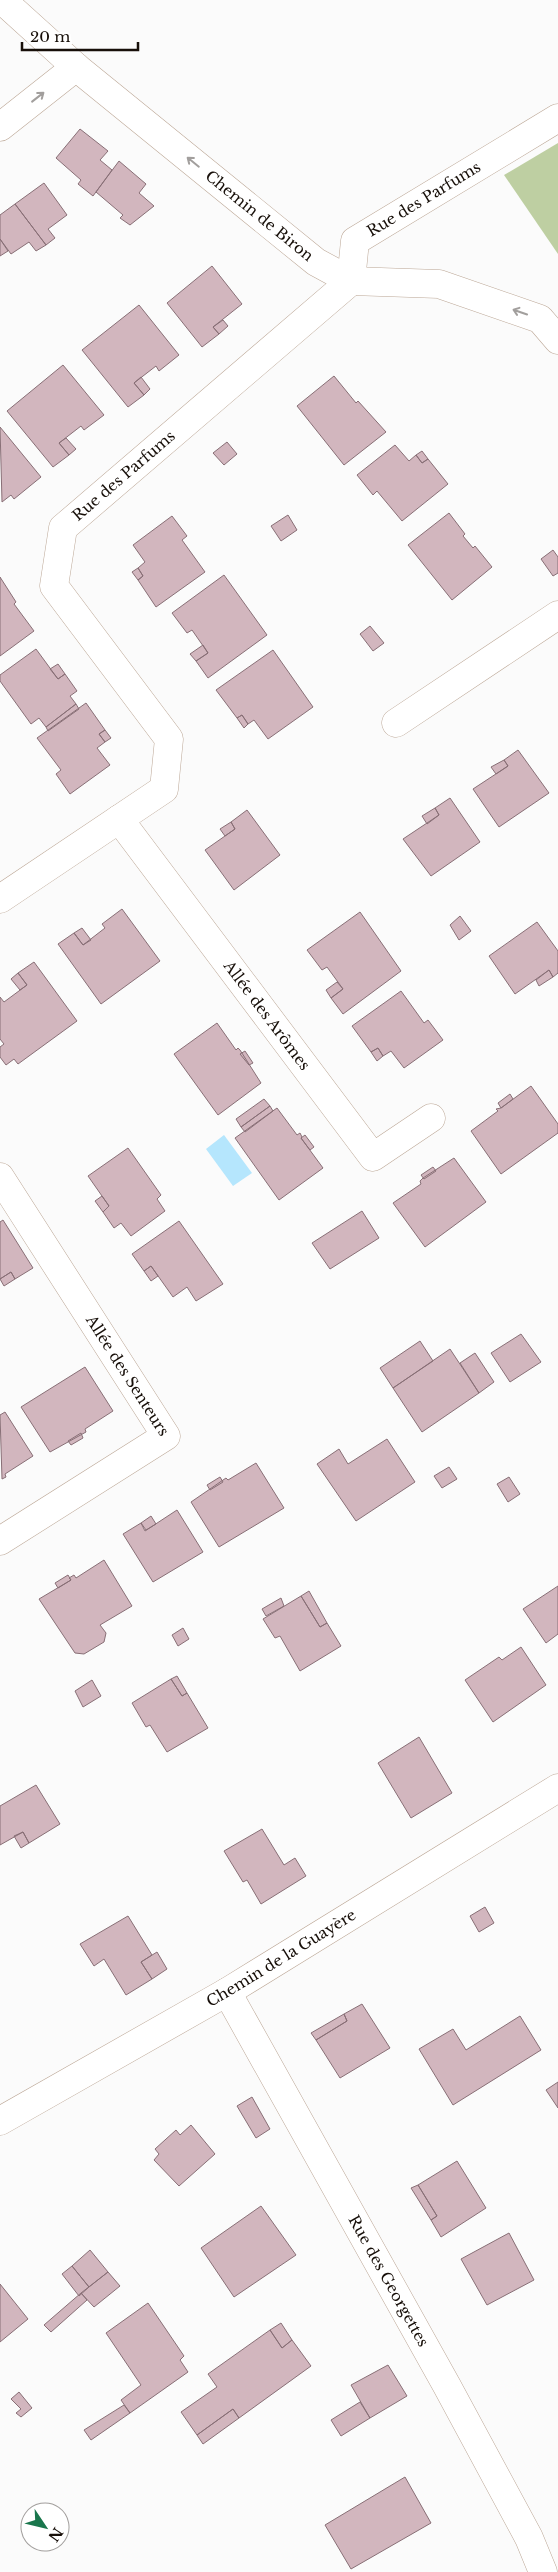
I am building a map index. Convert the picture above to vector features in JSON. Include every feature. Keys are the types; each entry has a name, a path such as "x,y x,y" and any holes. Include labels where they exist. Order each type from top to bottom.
{"street":[{"name":"Chemin de Biron","path":"2,0 76,68 316,262 351,281 439,284 540,319 558,340"},
{"path":"0,127 76,68"},
{"name":"Rue des Parfums","path":"0,899 164,789 169,739 54,586 63,528 351,281 355,241 558,118"},
{"path":"396,723 558,615"},
{"name":"Allée des Arômes","path":"119,819 373,1158 431,1118"},
{"name":"Allée des Senteurs","path":"0,1177 166,1436 0,1541"},
{"name":"Chemin de la Guayère","path":"0,2121 228,1992 558,1788"},
{"name":"Rue des Georgettes","path":"228,1992 447,2386 529,2538 543,2572"}],"green space":[{"path":"558,143 558,254 504,175"}],"water":[{"path":"224,1135 252,1173 233,1186 206,1149"}],"building":[{"path":"80,129 108,151 100,160 112,170 93,196 78,184 81,180 56,158"},
{"path":"119,161 146,184 139,193 154,206 130,225 120,218 123,215 96,192"},
{"path":"44,183 67,215 48,229 55,238 46,245 15,204"},
{"path":"15,204 46,245 36,251 29,242 11,254 0,239 0,215"},
{"path":"0,239 8,251 0,256"},
{"path":"212,266 242,304 213,327 219,334 202,347 167,303"},
{"path":"139,305 179,355 159,371 156,366 134,383 144,395 128,407 82,350"},
{"path":"223,320 228,326 219,334 213,327"},
{"path":"63,365 104,415 84,430 81,426 59,443 69,455 53,467 7,411"},
{"path":"334,376 356,403 358,401 386,432 344,465 297,406"},
{"path":"141,377 150,389 144,395 134,383"},
{"path":"0,427 41,477 14,499 11,495 2,502"},
{"path":"66,438 76,449 69,455 59,443"},
{"path":"227,442 237,454 224,465 213,453"},
{"path":"395,445 409,461 416,455 422,463 428,459 448,484 402,521 377,491 373,495 357,475"},
{"path":"422,451 428,459 422,463 416,455"},
{"path":"449,513 465,534 463,536 473,548 475,546 492,567 452,600 408,545"},
{"path":"288,515 297,530 281,541 271,526"},
{"path":"172,516 187,536 182,540 205,572 156,607 138,580 143,576 138,568 145,562 133,545"},
{"path":"553,550 558,557 558,573 553,576 541,559"},
{"path":"138,568 143,576 138,580 132,572"},
{"path":"224,575 267,635 208,678 196,661 208,653 192,630 187,633 172,613"},
{"path":"0,577 16,602 14,604 34,631 0,656"},
{"path":"370,626 384,643 373,651 360,634"},
{"path":"203,645 208,653 196,661 190,654"},
{"path":"36,649 58,679 65,674 77,691 70,696 76,704 46,727 39,718 31,724 0,681 0,675"},
{"path":"273,650 313,707 268,739 254,720 248,724 242,715 237,718 216,690"},
{"path":"58,664 65,674 58,679 50,669"},
{"path":"86,703 105,730 99,734 105,742 97,748 110,765 70,794 56,774 61,770 37,738"},
{"path":"76,704 79,709 48,731 46,727"},
{"path":"242,715 248,724 244,728 237,718"},
{"path":"105,730 111,738 105,742 99,734"},
{"path":"518,750 549,793 499,827 473,789 508,766 504,760"},
{"path":"504,760 508,766 496,774 491,767"},
{"path":"450,798 480,842 431,876 403,839 439,815 435,808"},
{"path":"435,808 439,815 427,824 422,816"},
{"path":"247,810 280,855 234,890 205,850 235,829 231,822"},
{"path":"231,822 235,829 225,836 220,829"},
{"path":"122,909 160,961 101,1004 58,944 74,933 83,945 105,928 102,924"},
{"path":"360,912 401,971 343,1014 331,998 343,989 327,967 322,970 307,950"},
{"path":"460,916 471,931 459,940 450,925"},
{"path":"537,922 558,951 558,973 553,977 549,970 515,994 489,956"},
{"path":"82,928 91,940 83,945 74,933"},
{"path":"34,962 77,1021 18,1064 14,1059 6,1065 0,1057 0,1047 4,1044 0,1039 0,997 4,1002 27,985 18,973"},
{"path":"549,970 553,977 539,986 536,980"},
{"path":"18,973 27,985 20,990 11,979"},
{"path":"337,982 343,989 331,998 326,990"},
{"path":"401,991 424,1023 428,1020 443,1040 404,1068 391,1051 383,1056 378,1048 371,1052 352,1026"},
{"path":"217,1023 236,1050 238,1048 240,1050 261,1083 218,1115 174,1054"},
{"path":"378,1048 383,1056 377,1061 371,1052"},
{"path":"245,1051 253,1063 249,1065 240,1054"},
{"path":"531,1086 558,1124 558,1133 501,1174 471,1131 498,1111 496,1109 501,1108"},
{"path":"510,1094 513,1099 501,1108 498,1103"},
{"path":"264,1099 270,1106 241,1127 236,1119"},
{"path":"270,1106 273,1111 245,1132 241,1127"},
{"path":"277,1108 297,1135 300,1133 301,1138 323,1168 279,1200 235,1138"},
{"path":"305,1135 314,1147 310,1150 301,1138"},
{"path":"128,1148 161,1195 157,1199 165,1211 131,1236 121,1223 114,1228 103,1212 109,1206 88,1176"},
{"path":"454,1158 486,1202 425,1247 393,1203 421,1184 420,1181 423,1178"},
{"path":"433,1167 436,1171 424,1179 421,1175"},
{"path":"102,1196 109,1206 103,1212 95,1201"},
{"path":"362,1211 379,1238 330,1269 312,1243"},
{"path":"3,1220 33,1268 15,1279 11,1272 0,1279 0,1222"},
{"path":"179,1221 223,1284 196,1301 187,1287 173,1297 151,1266 144,1271 132,1254"},
{"path":"151,1266 158,1276 151,1281 144,1271"},
{"path":"11,1272 15,1279 4,1286 0,1279"},
{"path":"521,1334 541,1362 510,1382 491,1353"},
{"path":"420,1341 433,1361 393,1388 380,1368"},
{"path":"450,1349 479,1393 422,1432 393,1388"},
{"path":"475,1353 494,1382 479,1393 460,1363"},
{"path":"85,1367 113,1411 85,1429 86,1432 50,1452 21,1407"},
{"path":"5,1412 33,1456 5,1474 6,1477 2,1479 0,1415"},
{"path":"81,1433 83,1438 71,1445 68,1441"},
{"path":"387,1439 415,1482 356,1521 317,1464 339,1449 348,1464"},
{"path":"256,1463 284,1508 219,1547 191,1502 226,1478 228,1480"},
{"path":"449,1467 457,1479 442,1488 434,1476"},
{"path":"220,1477 223,1482 210,1490 207,1485"},
{"path":"509,1477 520,1494 508,1502 497,1484"},
{"path":"177,1510 203,1552 153,1582 123,1534 141,1523 145,1531"},
{"path":"151,1516 156,1524 146,1530 141,1523"},
{"path":"104,1560 132,1606 100,1625 106,1633 104,1642 84,1654 75,1653 39,1599 71,1580 69,1578 74,1575 76,1578"},
{"path":"68,1575 71,1580 58,1588 55,1583"},
{"path":"558,1586 558,1634 546,1643 523,1609"},
{"path":"309,1591 327,1623 320,1627 301,1596"},
{"path":"301,1596 320,1627 327,1623 341,1646 300,1671 280,1636 275,1638 263,1619"},
{"path":"281,1598 284,1606 266,1616 262,1609"},
{"path":"183,1628 189,1639 178,1646 172,1635"},
{"path":"521,1647 546,1685 493,1722 465,1680 499,1657 502,1660"},
{"path":"177,1676 187,1693 182,1696 171,1679"},
{"path":"171,1679 182,1696 187,1693 208,1728 167,1752 150,1725 146,1727 132,1703"},
{"path":"92,1680 101,1696 83,1707 75,1691"},
{"path":"419,1737 452,1793 411,1818 378,1763"},
{"path":"36,1785 60,1824 29,1843 23,1832 0,1845 0,1806"},
{"path":"262,1829 284,1865 295,1858 306,1876 261,1904 247,1880 243,1882 224,1851"},
{"path":"23,1832 29,1843 21,1848 14,1836"},
{"path":"485,1907 494,1923 479,1932 470,1916"},
{"path":"128,1916 152,1955 141,1962 152,1979 126,1995 104,1959 94,1966 80,1944"},
{"path":"157,1952 167,1969 152,1979 141,1962"},
{"path":"362,2004 390,2048 340,2078 316,2040 347,2021 344,2014"},
{"path":"344,2014 347,2021 316,2040 311,2033"},
{"path":"520,2016 541,2050 453,2105 419,2049 453,2029 466,2050"},
{"path":"558,2082 558,2108 546,2090"},
{"path":"252,2097 270,2129 256,2138 237,2106"},
{"path":"191,2125 215,2154 179,2186 154,2160 159,2154 155,2149 176,2130 180,2135"},
{"path":"457,2161 486,2208 441,2237 431,2220 437,2216 418,2185"},
{"path":"418,2185 437,2216 431,2220 411,2188"},
{"path":"261,2206 296,2255 234,2297 201,2248"},
{"path":"509,2233 534,2280 487,2305 461,2259"},
{"path":"90,2250 108,2272 89,2287 72,2266"},
{"path":"72,2266 89,2287 79,2296 62,2274"},
{"path":"108,2272 120,2286 94,2307 81,2293"},
{"path":"0,2284 28,2319 0,2342"},
{"path":"81,2293 87,2300 51,2332 44,2325"},
{"path":"148,2303 184,2356 180,2360 188,2372 130,2413 121,2400 141,2385 106,2333"},
{"path":"281,2323 292,2340 282,2348 270,2330"},
{"path":"270,2330 282,2348 292,2340 311,2366 239,2418 233,2409 197,2435 181,2412 217,2387 208,2374"},
{"path":"388,2365 407,2396 370,2418 351,2385"},
{"path":"19,2392 32,2408 21,2417 16,2413 21,2409 11,2399"},
{"path":"360,2402 370,2418 341,2436 331,2420"},
{"path":"124,2405 130,2413 91,2440 84,2430"},
{"path":"233,2409 239,2418 203,2444 197,2435"},
{"path":"405,2477 431,2523 351,2569 325,2525"}]}
